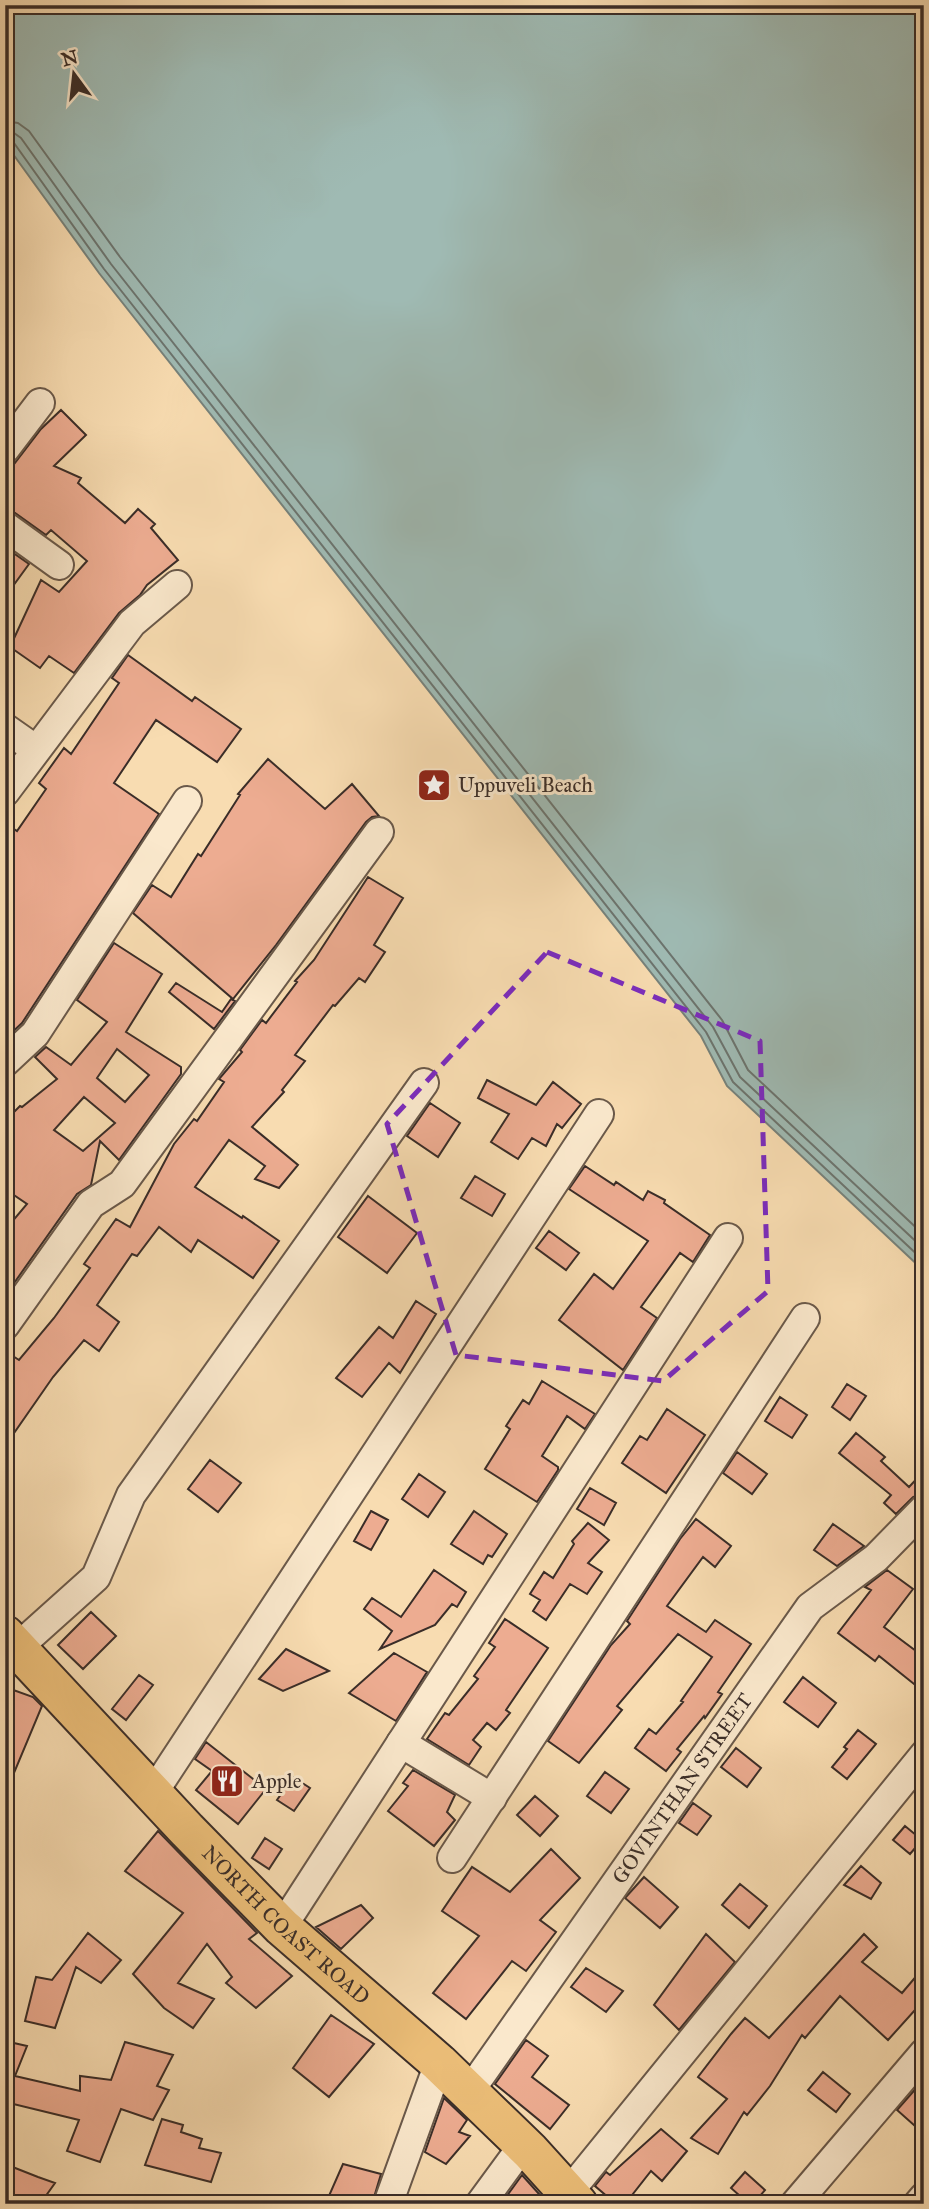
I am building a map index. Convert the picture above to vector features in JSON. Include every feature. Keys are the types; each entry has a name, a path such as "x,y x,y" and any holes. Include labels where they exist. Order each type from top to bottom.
{"main road":[{"name":"NORTH COAST ROAD","path":"12,1641 282,1927 439,2063 524,2144 573,2198"}],"street":[{"path":"5,449 40,404"},
{"path":"5,526 60,565"},
{"path":"5,792 132,623 177,585"},
{"path":"5,728 35,750"},
{"path":"5,1062 35,1034 187,801"},
{"path":"5,1325 91,1204 122,1184 379,832"},
{"path":"12,1641 96,1577 131,1495 424,1083"},
{"path":"153,1793 599,1114"},
{"path":"282,1927 728,1238"},
{"path":"452,1858 805,1318"},
{"name":"GOVINTHAN STREET","path":"469,2092 810,1607 876,1558 924,1509"},
{"path":"401,1743 492,1798"},
{"path":"573,2198 924,1755"},
{"path":"795,2204 924,2053"},
{"path":"388,2204 439,2063"},
{"path":"481,2204 524,2144"},
{"path":"918,2204 924,2197"}],"highlighted area":[{"path":"547,952 760,1041 768,1291 663,1381 456,1355 387,1124"}],"water":[{"path":"5,5 924,5 924,1271 727,1086 701,1036 99,273 5,143"}],"building":[{"path":"61,410 86,435 54,466 81,478 78,483 125,523 138,509 155,524 151,528 178,560 147,585 140,595 119,613 74,673 49,656 40,668 10,647 41,580 59,592 87,561 51,530 46,535 15,513 5,510 5,476 41,429"},
{"path":"9,550 29,564 5,597 5,555"},
{"path":"128,655 192,701 195,697 241,729 217,762 156,720 114,783 159,814 22,1023 5,1039 5,823 17,831 46,789 39,783 64,748 71,754 119,683 112,678"},
{"path":"268,759 325,809 352,784 379,816 366,822 233,999 133,913 152,885 171,897 198,854 201,856 240,795 238,794"},
{"path":"368,877 403,898 374,945 385,952 365,982 359,978 335,1006 333,1005 295,1055 305,1061 282,1090 284,1092 252,1127 298,1165 279,1188 255,1179 265,1166 229,1140 195,1187 279,1241 253,1278 198,1240 191,1252 159,1227 137,1256 132,1254 97,1305 119,1322 99,1351 84,1340 53,1377 5,1446 5,1351 19,1360 90,1268 84,1264 116,1219 130,1227 174,1144 194,1119 197,1121 224,1082 219,1079 242,1052 240,1050 262,1020 266,1023 297,982 295,981 314,960"},
{"path":"114,943 162,974 126,1032 181,1067 181,1074 119,1160 100,1141 91,1185 77,1194 12,1286 5,1281 5,1230 27,1204 5,1189 5,1121 20,1106 57,1079 35,1057 46,1047 71,1065 107,1022 77,1000","holes":["117,1049 149,1075 125,1102 97,1078","84,1097 115,1123 83,1151 54,1130"]},
{"path":"176,983 222,1012 231,999 235,1001 214,1029 169,992"},
{"path":"487,1080 536,1105 553,1082 581,1104 562,1128 557,1124 546,1146 532,1138 518,1159 491,1142 509,1114 478,1098"},
{"path":"430,1103 460,1123 438,1157 407,1136"},
{"path":"585,1166 643,1200 648,1191 665,1200 664,1203 710,1235 693,1262 680,1253 641,1307 657,1318 623,1370 559,1320 594,1274 613,1289 648,1241 569,1189"},
{"path":"475,1176 505,1194 492,1216 461,1198"},
{"path":"368,1196 417,1233 387,1273 338,1237"},
{"path":"549,1231 579,1253 566,1270 536,1248"},
{"path":"416,1301 436,1314 400,1373 389,1363 362,1397 336,1378 379,1327 393,1338"},
{"path":"542,1381 595,1414 585,1429 567,1416 542,1456 558,1467 558,1470 537,1502 485,1469 510,1429 506,1426 523,1400 529,1404"},
{"path":"847,1384 866,1396 850,1420 832,1407"},
{"path":"780,1397 807,1415 792,1438 765,1421"},
{"path":"667,1409 705,1435 666,1493 622,1463 640,1436 647,1440"},
{"path":"856,1433 885,1457 881,1461 909,1487 924,1471 924,1493 913,1497 896,1514 884,1503 891,1495 839,1453"},
{"path":"737,1452 767,1474 752,1494 723,1473"},
{"path":"210,1460 241,1483 218,1512 188,1489"},
{"path":"419,1474 445,1492 428,1517 402,1499"},
{"path":"590,1488 616,1503 604,1525 577,1509"},
{"path":"371,1511 388,1520 371,1550 354,1541"},
{"path":"474,1511 507,1534 492,1557 488,1555 483,1564 451,1544"},
{"path":"696,1519 731,1546 715,1567 703,1557 667,1606 706,1632 715,1620 751,1644 718,1692 722,1694 677,1749 681,1752 666,1771 635,1748 649,1729 656,1734 683,1702 681,1701 712,1657 678,1634 617,1706 622,1710 579,1763 548,1741 611,1645 630,1624 627,1621"},
{"path":"588,1523 609,1540 588,1563 602,1572 587,1594 570,1584 546,1620 533,1611 540,1600 530,1594 544,1572 553,1578 574,1544 572,1541"},
{"path":"833,1524 864,1546 837,1566 814,1550"},
{"path":"434,1570 466,1592 457,1607 452,1604 435,1625 380,1649 392,1631 364,1609 372,1598 401,1617"},
{"path":"887,1570 913,1589 884,1627 924,1657 924,1692 879,1656 875,1661 838,1633 871,1590 865,1587"},
{"path":"91,1612 116,1636 83,1669 58,1645"},
{"path":"505,1619 548,1648 506,1710 510,1713 496,1730 487,1723 473,1740 481,1747 469,1765 427,1739 445,1713 449,1715 478,1679 474,1676 495,1647 489,1643"},
{"path":"286,1649 329,1671 283,1691 259,1679"},
{"path":"394,1653 427,1672 396,1721 349,1693"},
{"path":"139,1675 153,1685 126,1720 112,1709"},
{"path":"803,1677 836,1703 818,1727 784,1702"},
{"path":"5,1687 33,1697 42,1706 6,1792"},
{"path":"858,1730 876,1744 847,1779 832,1767"},
{"path":"206,1742 266,1789 238,1824 196,1790 212,1771 195,1759"},
{"path":"736,1748 761,1768 747,1787 721,1767"},
{"path":"413,1770 455,1795 447,1812 455,1820 434,1846 388,1811 408,1786 403,1783"},
{"path":"605,1772 629,1789 611,1813 587,1796"},
{"path":"293,1777 310,1788 294,1811 277,1800"},
{"path":"535,1796 558,1816 540,1836 517,1815"},
{"path":"693,1803 711,1816 697,1835 679,1823"},
{"path":"905,1826 922,1840 910,1854 893,1840"},
{"path":"158,1831 257,1933 249,1939 292,1976 256,2008 226,1983 232,1977 207,1944 178,1983 214,1999 193,2028 164,2008 133,1974 183,1913 125,1871"},
{"path":"265,1838 282,1849 269,1869 252,1858"},
{"path":"551,1849 580,1878 540,1920 556,1932 526,1971 512,1961 466,2019 433,1993 479,1936 442,1911 472,1867 510,1892"},
{"path":"861,1866 881,1883 871,1899 844,1885"},
{"path":"644,1877 678,1907 660,1928 625,1898"},
{"path":"740,1884 767,1906 749,1928 722,1905"},
{"path":"361,1905 373,1918 341,1949 316,1927"},
{"path":"88,1933 121,1960 101,1983 76,1967 55,2028 25,2021 36,1977 52,1980"},
{"path":"706,1934 735,1962 679,2030 654,2005"},
{"path":"864,1934 877,1947 862,1962 902,1993 924,1967 924,2000 888,2040 840,1996 805,2038 802,2035 770,2086 747,2115 744,2112 718,2154 691,2138 727,2099 698,2077 731,2034 745,2018 769,2038"},
{"path":"586,1968 623,1991 606,2012 571,1987"},
{"path":"331,2015 374,2044 329,2097 293,2068"},
{"path":"526,2040 548,2056 532,2077 569,2105 550,2129 495,2084"},
{"path":"5,2041 27,2046 15,2076 80,2091 80,2076 111,2080 125,2042 173,2055 157,2086 169,2090 153,2120 121,2109 100,2162 67,2151 79,2120 5,2102"},
{"path":"823,2072 850,2094 836,2112 808,2090"},
{"path":"919,2085 924,2089 924,2134 897,2110"},
{"path":"444,2098 467,2120 459,2132 470,2136 446,2164 425,2152"},
{"path":"162,2119 183,2125 181,2132 202,2139 199,2148 221,2153 211,2182 145,2165"},
{"path":"661,2129 687,2151 662,2181 651,2171 625,2204 616,2204 595,2186 606,2172 610,2175"},
{"path":"5,2164 55,2183 40,2204 12,2204 5,2201"},
{"path":"343,2164 381,2174 372,2204 350,2204 328,2198"},
{"path":"745,2172 765,2190 753,2204 749,2204 731,2188"},
{"path":"522,2175 548,2204 519,2204 506,2197"}],"place":[{"name":"Uppuveli Beach","path":"434,785"},
{"name":"Apple","path":"227,1781"}]}
